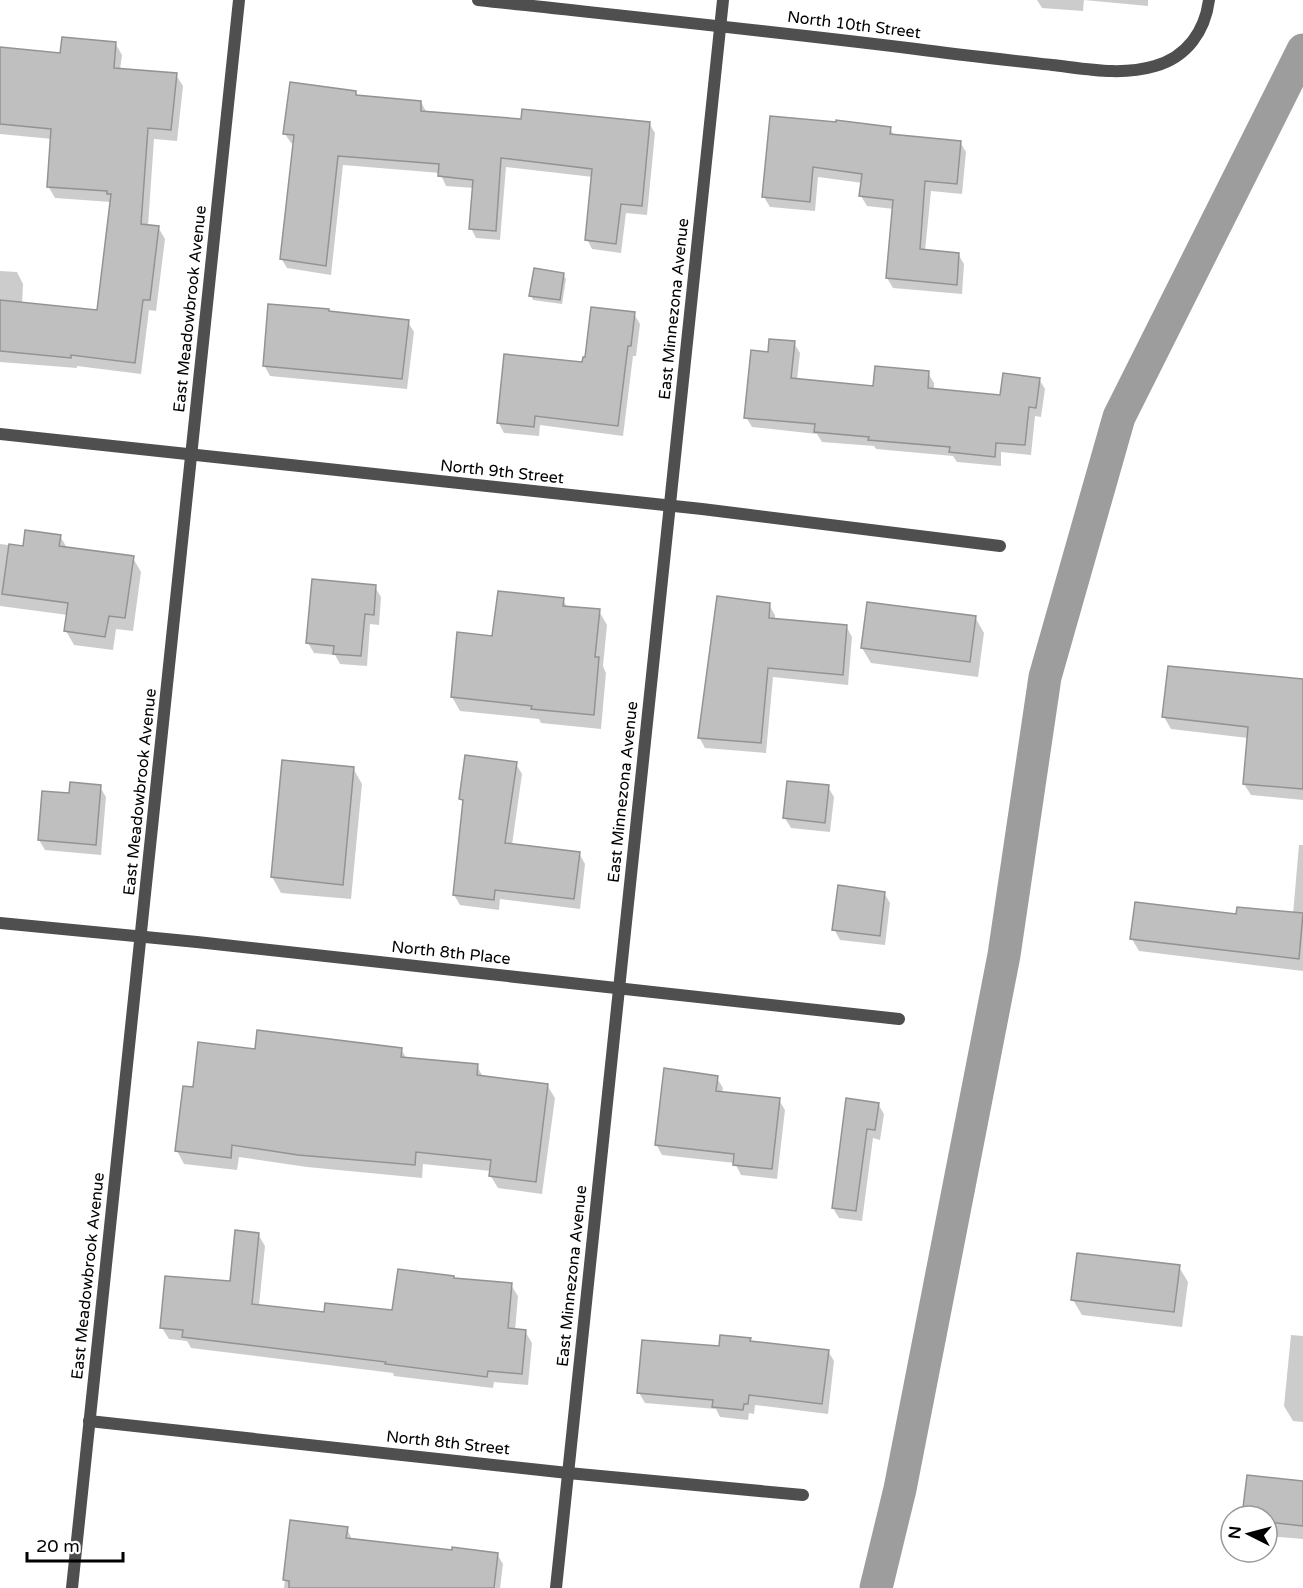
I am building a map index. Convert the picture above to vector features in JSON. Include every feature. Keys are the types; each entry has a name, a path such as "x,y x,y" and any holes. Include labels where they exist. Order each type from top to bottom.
{"street":[{"name":"East Meadowbrook Avenue","path":"72,1588 86,1474 89,1421 239,0"},
{"name":"North 10th Street","path":"478,0 1108,72 1128,72 1157,66 1171,60 1200,34 1207,16 1209,0"},
{"name":"East Minnezona Avenue","path":"556,1588 723,0"},
{"name":"North 9th Street","path":"0,434 670,506 1000,546"},
{"name":"North 8th Place","path":"0,923 898,1019"},
{"name":"North 8th Street","path":"89,1421 568,1473 803,1495"}],"building":[{"path":"62,37 116,42 114,68 177,73 171,130 148,128 141,224 159,226 150,300 143,300 135,363 71,355 71,358 0,351 0,300 97,310 111,194 107,194 107,191 47,187 51,129 0,124 0,47 60,53"},
{"path":"290,82 356,91 356,95 421,101 421,111 521,119 522,109 650,122 642,206 621,204 616,244 585,240 592,169 501,158 496,231 469,229 473,180 438,176 439,164 338,156 326,266 280,259 294,135 283,134"},
{"path":"770,116 836,122 836,120 891,127 890,134 961,141 957,184 925,181 920,249 959,253 957,285 886,278 893,200 859,196 862,174 813,167 810,202 762,197"},
{"path":"534,268 564,273 560,300 529,296"},
{"path":"268,304 329,309 329,311 409,320 402,379 263,366"},
{"path":"591,307 635,312 631,346 628,346 618,426 535,416 534,427 497,423 504,354 582,362 585,357"},
{"path":"769,339 795,341 791,378 873,386 875,366 929,371 928,388 1000,395 1003,373 1040,378 1036,408 1029,407 1025,445 996,443 995,457 949,452 950,447 868,440 869,437 814,432 815,424 744,418 751,350 768,352"},
{"path":"25,530 61,535 59,546 134,556 125,618 109,616 105,637 64,631 68,603 2,594 9,544 23,546"},
{"path":"312,579 376,585 374,615 365,614 361,656 333,654 334,646 306,643"},
{"path":"498,591 564,598 563,606 600,609 595,657 599,657 594,715 531,709 532,706 451,697 457,632 492,636"},
{"path":"717,596 770,603 769,618 847,625 843,675 768,668 761,743 698,738"},
{"path":"867,602 976,616 970,662 861,648"},
{"path":"1168,666 1303,679 1303,789 1243,784 1248,727 1162,717"},
{"path":"465,755 517,762 505,843 580,852 574,899 495,890 494,900 453,895 463,800 459,799"},
{"path":"282,760 354,767 343,885 271,877"},
{"path":"787,781 829,785 825,823 783,818"},
{"path":"70,782 101,785 96,845 38,840 42,791 69,793"},
{"path":"838,885 885,892 880,936 832,930"},
{"path":"1135,902 1236,914 1237,907 1303,913 1299,959 1130,939"},
{"path":"257,1030 402,1048 401,1057 478,1064 477,1075 548,1084 536,1182 489,1176 491,1160 416,1152 415,1165 298,1155 232,1145 231,1158 175,1151 183,1086 193,1087 198,1042 255,1049"},
{"path":"664,1068 718,1076 716,1091 780,1098 772,1169 733,1165 734,1154 655,1145"},
{"path":"846,1098 879,1103 875,1130 867,1129 856,1211 832,1208"},
{"path":"235,1230 259,1233 252,1304 324,1312 325,1303 392,1310 398,1269 454,1276 454,1278 512,1283 508,1328 526,1330 522,1374 488,1371 487,1377 182,1337 183,1330 160,1328 165,1276 230,1281"},
{"path":"1077,1253 1180,1265 1174,1312 1071,1300"},
{"path":"720,1335 751,1338 750,1341 829,1350 822,1404 749,1395 748,1404 744,1404 743,1410 712,1407 713,1400 637,1393 642,1340 719,1346"},
{"path":"1247,1475 1303,1481 1303,1526 1279,1523 1279,1504 1243,1504"},
{"path":"290,1520 348,1527 346,1538 498,1553 494,1588 289,1588 289,1581 283,1580"}],"waterway":[{"path":"876,1588 900,1489 1004,955 1045,677 1119,417 1303,50"}]}
